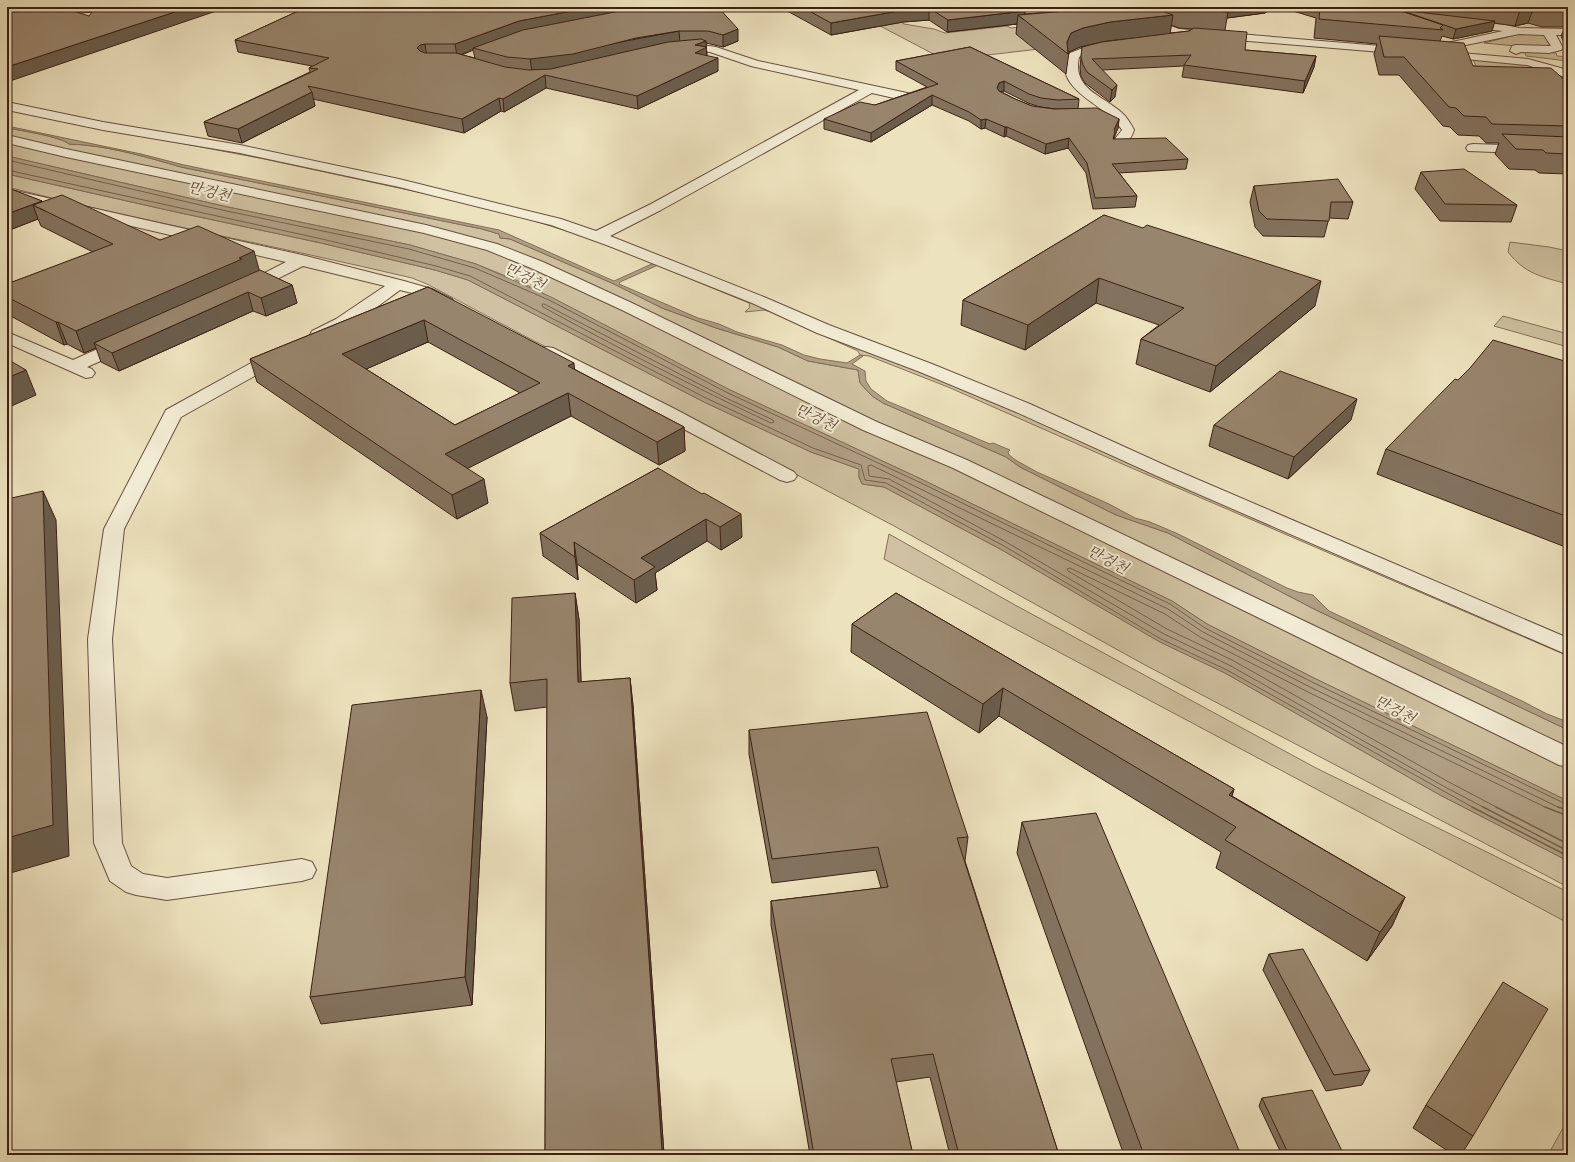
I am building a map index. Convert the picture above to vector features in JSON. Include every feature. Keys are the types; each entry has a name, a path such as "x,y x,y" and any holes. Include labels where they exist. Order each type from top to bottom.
{"street":[{"path":"7,12 144,7"},
{"path":"1130,7 1161,26 1177,32 1200,35 1428,48 1528,62 1568,74"},
{"path":"1454,23 1506,28 1519,31"},
{"path":"1428,48 1452,45 1519,31 1568,32"},
{"path":"1517,57 1516,48 1549,50 1557,48 1553,38 1547,31"},
{"path":"1163,40 1200,35"},
{"path":"1452,45 1470,55 1517,57 1568,62"},
{"path":"1121,46 1083,51 1074,55 1071,62 1074,79 1082,91 1119,116 1128,130 1125,137 1121,140"},
{"path":"668,50 693,47 712,49 755,64 907,97"},
{"path":"597,237 656,207 870,89"},
{"path":"7,106 104,126 240,149 398,183 556,222 750,297 823,329 926,368 1023,408 1164,472 1568,647"},
{"path":"1089,112 1111,111"},
{"path":"7,139 66,153 426,228 492,247 628,307 870,426 960,464 1568,758"},
{"path":"1473,148 1568,151"},
{"path":"7,193 302,260 398,284 426,292 462,310"},
{"path":"228,297 257,284 302,260"},
{"path":"302,870 167,890 136,884 120,873 108,843 100,640 114,529 173,414 342,322 398,284"},
{"path":"73,367 144,335"},
{"path":"7,336 90,375"},
{"path":"532,345 666,412 787,476"}],"shaded area":[{"path":"844,7 877,7 904,24 934,29 945,33 1007,26 1011,28 1028,26 1048,48 979,56 941,58"},
{"path":"1523,33 1538,33 1545,35 1550,46 1537,48 1484,43"},
{"path":"1524,51 1556,53 1557,56 1568,57 1568,61 1526,56"},
{"path":"1473,60 1522,63 1546,69 1568,78 1478,75 1479,71"},
{"path":"7,108 212,147 428,191 516,213 591,237 773,310 855,347 963,388 1114,456 1568,650 1568,656 1127,466 948,387 869,356 860,355 858,351 771,312 764,310 745,312 750,307 749,303 596,240 492,208 264,159 7,110"},
{"path":"7,128 49,136 65,141 69,144 96,146 121,151 181,167 482,229 499,234 500,238 510,239 614,284 662,308 716,328 778,347 808,361 858,370 860,383 872,396 883,403 1006,457 1020,467 1116,515 1168,533 1316,610 1568,730 1568,755 494,246 7,137"},
{"path":"7,140 491,247 1568,760 1568,801 1316,679 1207,624 1172,601 921,479 730,390 523,283 476,264 410,245 223,206 7,156"},
{"path":"7,174 321,243 435,270 468,280 704,402 811,452 859,469 859,477 862,484 884,487 1002,550 1160,642 1225,673 1440,795 1568,861 1568,887 1145,665 896,527 634,389 534,341 427,284 412,278 361,266 108,211 7,187"},
{"path":"1510,242 1568,251 1568,284 1542,277 1521,265 1508,252"},
{"path":"1503,316 1568,334 1568,347 1494,326"},
{"path":"889,534 1015,605 1316,768 1568,892 1568,923 884,559"},
{"path":"1568,1119 1568,1155 1548,1155"}],"water":[{"path":"7,126 141,154 184,165 499,230 614,281 654,263 658,265 620,282 619,284 698,318 719,324 737,332 782,345 804,355 847,363 860,355 863,356 852,364 865,371 866,381 871,389 887,401 990,444 993,443 1010,450 1008,452 1009,455 1037,472 1109,504 1135,518 1150,522 1176,533 1287,588 1313,595 1329,611 1547,714 1568,722 1568,730 1316,610 1168,533 1116,515 1020,467 1006,457 883,403 872,396 860,383 858,370 808,361 778,347 716,328 662,308 614,284 510,239 500,238 499,234 482,229 181,167 121,151 96,146 69,144 65,141 49,136 7,128"},
{"path":"7,156 223,206 410,245 476,264 551,297 730,390 921,479 1172,601 1207,624 1316,679 1568,801 1568,861 1440,795 1225,673 1160,642 1002,550 884,487 862,484 859,477 859,469 811,452 704,402 468,280 435,270 321,243 7,174"}],"building":[{"path":"96,7 190,7 7,67 7,12 70,10 89,16"},
{"path":"307,7 593,7 519,21 455,44 425,44 420,45 417,48 425,53 456,53 505,67 529,70 551,69 668,42 701,39 706,41 695,45 707,47 695,53 718,58 637,96 545,75 503,99 499,98 462,119 308,86 312,92 238,129 204,122 318,69 309,68 329,58 235,40"},
{"path":"640,7 718,7 738,29 723,35 708,31 679,31 636,38 573,54 530,59 507,57 473,48 523,30"},
{"path":"802,7 1018,7 1025,11 948,20 929,8 904,10 831,23"},
{"path":"1113,7 1154,7 1173,15 1110,22 1083,28 1071,33 1067,42 1068,54 1018,15"},
{"path":"1178,7 1218,7 1228,12 1183,9"},
{"path":"1320,7 1389,7 1443,25 1440,28 1443,30 1319,19"},
{"path":"1544,7 1568,7 1568,9 1548,8"},
{"path":"1400,10 1495,21 1456,29"},
{"path":"1194,28 1247,32 1245,50 1316,56 1305,81 1184,65 1191,55 1092,59 1117,85 1112,90 1087,72 1083,65 1081,57 1082,47 1102,42 1189,31"},
{"path":"1379,36 1464,43 1473,66 1551,68 1568,83 1568,126 1492,124 1486,117 1464,116 1456,108 1449,107 1404,57 1384,57"},
{"path":"970,47 1079,99 1058,100 1041,98 1029,94 1004,81 999,83 997,88 999,91 1032,106 1054,109 1097,108 1119,119 1114,130 1115,132 1113,139 1166,138 1188,159 1112,164 1137,196 1095,198 1087,163 1069,138 1046,144 986,119 981,120 969,112 932,95 871,133 824,119 860,102 875,105 938,84 896,61"},
{"path":"1502,134 1568,137 1568,154 1546,153 1543,150 1516,149"},
{"path":"1464,169 1517,205 1445,204 1421,172"},
{"path":"1338,179 1353,202 1331,202 1329,221 1267,219 1259,211 1254,186"},
{"path":"7,188 11,189 42,201 7,214"},
{"path":"62,195 160,240 198,226 254,251 239,258 242,259 76,331 7,297 7,284 113,244 33,205"},
{"path":"1104,215 1143,228 1147,225 1321,281 1216,366 1141,339 1184,308 1099,278 1028,325 963,300"},
{"path":"260,270 292,285 261,298 248,292 112,353 94,343"},
{"path":"428,287 574,363 568,366 684,427 657,442 568,393 445,454 484,479 452,495 250,359","holes":["424,320 540,383 455,425 342,354"]},
{"path":"1493,340 1568,362 1568,517 1386,449 1455,379 1458,380 1470,368"},
{"path":"7,359 26,370 7,378"},
{"path":"1280,371 1357,399 1294,457 1214,425"},
{"path":"658,468 702,494 704,493 741,514 720,527 706,519 641,558 655,567 634,580 574,542 575,557 540,533"},
{"path":"43,491 53,825 7,838 7,499"},
{"path":"575,593 578,682 630,678 662,1151 639,1155 545,1155 547,679 510,683 512,598"},
{"path":"896,593 1234,789 1229,795 1405,897 1380,932 1225,840 1236,827 1003,688 983,704 852,624"},
{"path":"481,690 465,977 310,997 352,705"},
{"path":"927,712 968,837 957,838 1059,1155 959,1155 933,1054 891,1059 913,1155 814,1155 771,901 888,887 878,847 772,859 749,730"},
{"path":"1096,813 1241,1155 1144,1155 1022,822"},
{"path":"1303,949 1370,1070 1334,1075 1269,954"},
{"path":"1503,982 1548,1009 1473,1136 1426,1105"},
{"path":"1312,1090 1344,1155 1289,1155 1262,1098"}],"water label":[{"name":"만겅천","path":"209,193"},
{"name":"만겅천","path":"524,278"},
{"name":"만겅천","path":"815,419"},
{"name":"만겅천","path":"1107,561"},
{"name":"만겅천","path":"1394,711"}]}
